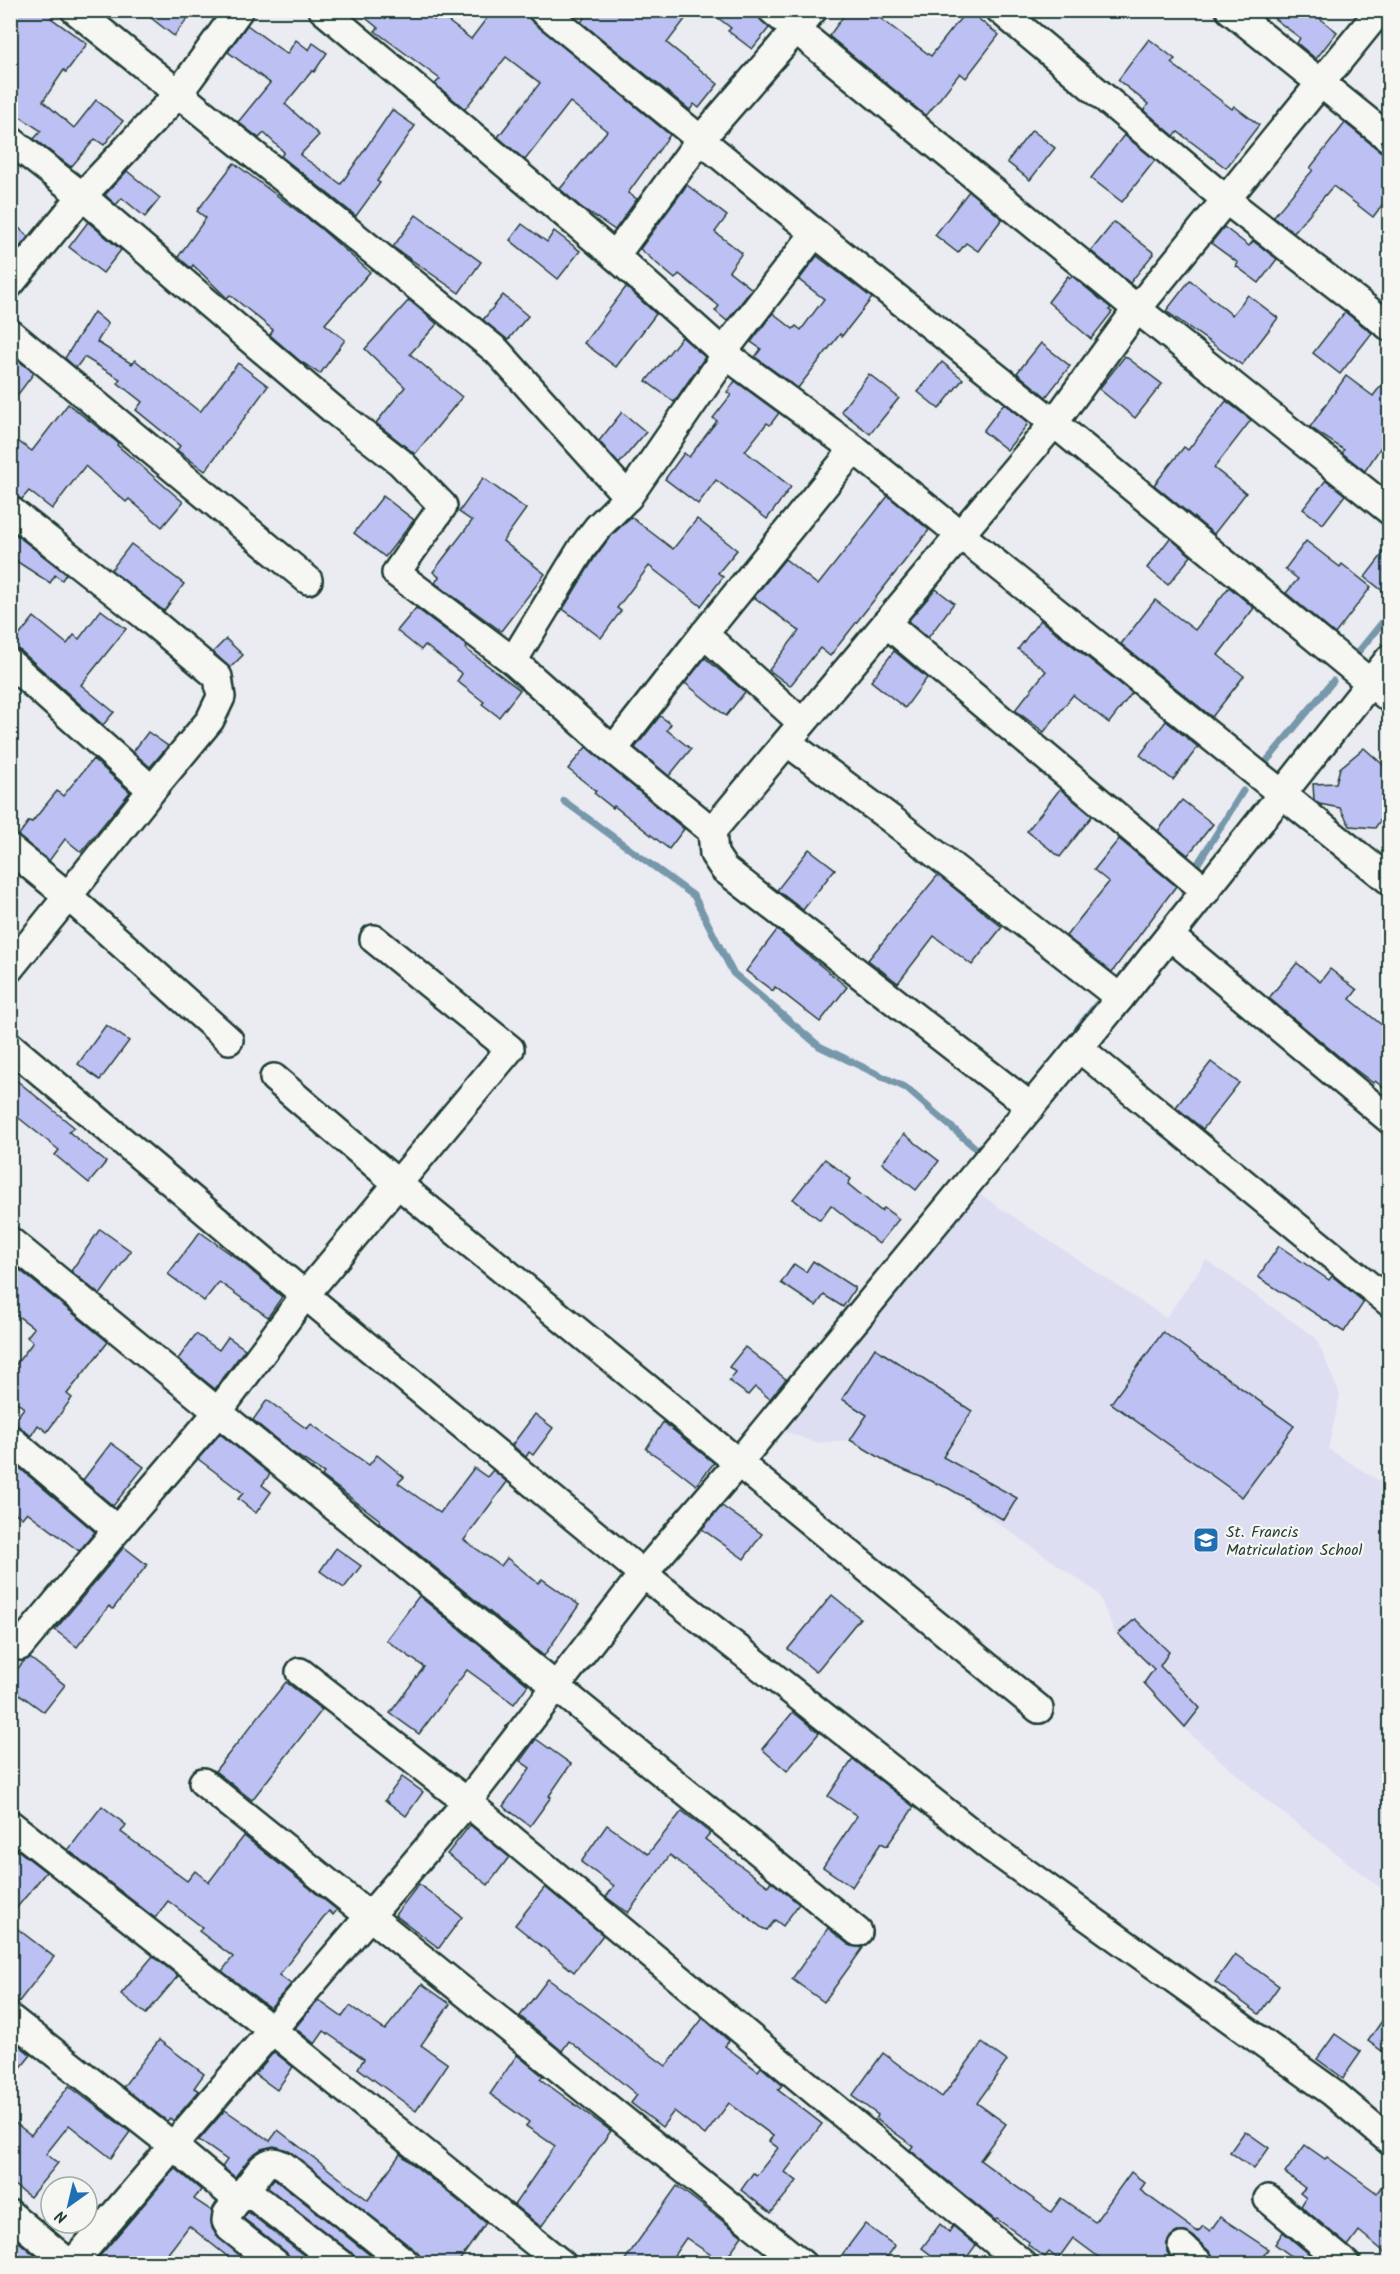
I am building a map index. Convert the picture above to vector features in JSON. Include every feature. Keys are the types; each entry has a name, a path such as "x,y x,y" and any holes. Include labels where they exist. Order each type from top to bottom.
{"street":[{"path":"75,10 497,351 628,497"},
{"path":"10,284 82,196 178,94 239,10"},
{"path":"323,10 615,256 726,355 854,449 1389,881"},
{"path":"542,10 815,233 1054,423 1379,691"},
{"path":"772,10 804,20 1137,309 1389,511"},
{"path":"1000,10 1225,199 1389,327"},
{"path":"1230,10 1389,139"},
{"path":"1031,1107 724,869 714,854 712,831 1054,423 1137,309 1380,10"},
{"path":"615,256 700,140 804,20"},
{"path":"10,140 82,196 336,412 400,462 443,506 396,573 513,661 614,750 712,831"},
{"path":"513,661 582,548 598,527 628,497 726,355 730,344 815,233"},
{"path":"10,333 308,580"},
{"path":"614,750 704,634 854,449"},
{"path":"10,510 144,615 218,677 221,698 210,720 10,968"},
{"path":"886,623 1206,891"},
{"path":"704,634 794,732 891,819 1120,998"},
{"path":"10,2214 71,2264 467,1802 643,1574 738,1463 1031,1107 1282,794 1379,691 1389,658"},
{"path":"10,663 152,790"},
{"path":"10,849 68,896 229,1040"},
{"path":"1170,936 1389,1120"},
{"path":"14,1647 218,1412 305,1295 510,1049 374,939"},
{"path":"10,1046 305,1295 643,1574 990,1847 1332,2092 1389,2141"},
{"path":"1079,1048 1389,1303"},
{"path":"274,1078 398,1184 1039,1709"},
{"path":"10,1241 858,1932"},
{"path":"10,1439 117,1530"},
{"path":"300,1672 467,1802 1023,2264"},
{"path":"203,1782 802,2264"},
{"path":"10,1824 272,2030 562,2264"},
{"path":"10,2018 172,2145 341,2264"},
{"path":"276,2264 230,2228 226,2222 227,2214 268,2162 284,2166 407,2264"},
{"path":"1268,2199 1346,2264"}],"shaded area":[{"name":"St. Francis Matriculation School","path":"979,1194 1166,1318 1206,1260 1316,1338 1340,1395 1328,1449 1389,1487 1389,1894 1267,1801 1185,1729 1144,1683 1153,1670 1115,1633 1098,1593 948,1488 894,1466 850,1440 816,1443 784,1431"}],"building":[{"path":"10,10 57,10 51,18 87,44 66,72 64,70 43,101 74,128 96,100 123,121 104,145 95,139 71,167 34,139 41,131 10,110"},
{"path":"141,10 194,10 174,36"},
{"path":"356,10 421,10 434,20 439,14 471,39 493,10 519,10 670,135 628,193 637,199 615,230 581,207 560,189 607,131 570,102 525,160 498,137 540,83 506,57 465,109 435,84 440,79 375,31 378,28"},
{"path":"590,10 692,10 667,43 718,84 699,108 694,104 690,110 581,22"},
{"path":"708,10 757,10 758,16 769,28 752,49 728,31 731,28"},
{"path":"848,10 869,10 931,56 967,10 999,35 966,78 960,73 926,116 829,36"},
{"path":"1263,10 1309,10 1337,32 1316,59 1297,43 1300,38"},
{"path":"247,25 287,54 296,40 309,50 313,43 327,53 314,72 312,71 285,104 319,135 300,155 341,184 392,110 415,126 377,181 380,183 356,216 281,156 284,152 264,133 259,138 238,122 270,83 228,52"},
{"path":"1149,39 1175,59 1171,63 1232,109 1234,106 1259,125 1226,168 1178,132 1174,136 1144,110 1148,104 1118,80"},
{"path":"1345,123 1380,151 1389,154 1389,196 1373,217 1333,186 1294,232 1273,217 1313,170 1310,168"},
{"path":"1032,130 1055,148 1030,180 1007,162"},
{"path":"1124,135 1155,160 1122,202 1091,178"},
{"path":"234,163 320,228 370,272 325,324 345,340 320,374 300,361 270,335 273,330 230,295 227,298 193,265 191,268 178,257 206,218 197,211"},
{"path":"127,171 160,198 145,217 122,198 116,205 105,195"},
{"path":"687,185 727,216 715,232 742,253 729,271 752,289 727,321 715,311 719,306 679,274 675,279 640,249"},
{"path":"969,191 1002,219 978,251 966,243 958,253 935,235"},
{"path":"416,215 481,262 459,293 393,247"},
{"path":"10,219 28,237 10,259"},
{"path":"88,222 121,250 103,273 69,247"},
{"path":"1114,222 1154,253 1130,283 1091,251"},
{"path":"522,224 547,242 554,231 580,251 558,279 510,240"},
{"path":"1224,227 1249,246 1253,241 1277,259 1259,283 1236,266 1238,263 1211,243"},
{"path":"817,256 872,298 842,336 840,334 798,388 755,357 761,349 751,342 773,313 793,329 796,326 801,330 824,299 799,280"},
{"path":"1068,276 1070,278 1072,276 1111,308 1109,310 1112,312 1091,339 1048,302"},
{"path":"1190,280 1232,315 1248,295 1278,318 1242,365 1166,311"},
{"path":"626,287 656,314 616,367 584,343"},
{"path":"503,295 528,316 508,340 483,320"},
{"path":"409,300 437,324 410,354 462,397 415,454 376,423 405,387 365,349"},
{"path":"94,312 108,324 97,342 132,364 135,360 200,412 238,363 268,386 205,471 177,450 180,446 136,410 142,402 118,383 120,379 84,357 76,368 65,358"},
{"path":"1345,312 1372,333 1340,374 1313,353"},
{"path":"682,337 705,357 674,402 646,381"},
{"path":"1041,343 1070,366 1046,397 1017,373"},
{"path":"10,354 34,373 10,405"},
{"path":"1125,356 1162,384 1135,418 1099,389"},
{"path":"942,362 963,379 939,409 918,392"},
{"path":"869,374 899,398 870,434 841,411"},
{"path":"1389,375 1389,435 1365,471 1342,453 1344,450 1310,427 1346,376 1373,396"},
{"path":"735,381 779,413 770,425 767,423 745,451 791,487 767,519 716,480 698,504 665,479 684,453 689,457 717,421 713,418 731,395 727,392"},
{"path":"1226,401 1251,420 1214,468 1246,493 1214,534 1154,485 1184,447 1188,450"},
{"path":"1004,403 1027,422 1007,450 983,431"},
{"path":"68,404 118,443 117,445 183,502 162,527 129,499 126,502 85,466 52,509 29,491 22,499 10,495 10,436 32,451"},
{"path":"622,412 646,432 619,464 599,441"},
{"path":"483,478 526,509 503,541 545,574 501,631 435,583 439,577 433,572 472,521 459,512"},
{"path":"1326,480 1345,495 1323,524 1303,509"},
{"path":"383,496 414,520 385,557 354,533"},
{"path":"888,496 929,530 830,656 820,648 790,686 769,670 799,631 754,597 785,559 818,585"},
{"path":"631,517 673,549 697,519 737,550 718,573 723,577 701,606 649,566 617,608 621,611 601,638 563,609 595,557 610,537"},
{"path":"10,530 66,574 62,580 55,575 50,583 10,557"},
{"path":"1170,538 1191,556 1168,585 1147,568"},
{"path":"1306,541 1340,567 1342,564 1371,587 1335,634 1286,593 1298,579 1285,569"},
{"path":"131,544 184,584 164,611 111,570"},
{"path":"1389,546 1389,596 1365,577"},
{"path":"1229,587 1254,608 1218,655 1244,676 1212,717 1121,644 1155,600 1195,630"},
{"path":"936,589 954,603 928,638 908,621"},
{"path":"416,608 520,690 499,717 457,681 462,674 425,645 421,650 397,631"},
{"path":"101,610 126,629 81,685 114,712 103,725 21,651 10,647 34,617 67,644 74,635 79,639"},
{"path":"1040,620 1132,693 1109,723 1073,695 1044,732 1015,710 1046,671 1018,649"},
{"path":"226,639 243,655 230,668 213,652"},
{"path":"894,651 927,678 905,708 871,681"},
{"path":"705,658 745,692 726,716 685,683"},
{"path":"660,716 671,724 667,730 691,749 669,776 635,748"},
{"path":"1166,721 1198,747 1173,780 1140,755"},
{"path":"148,732 168,746 150,767 133,752"},
{"path":"586,747 684,829 669,849 594,793 596,791 568,769"},
{"path":"1364,748 1389,770 1389,825 1381,819 1375,828 1350,826 1340,808 1319,804 1314,800 1313,784 1336,783 1340,768"},
{"path":"93,759 130,792 81,852 65,839 49,861 18,836 57,791 63,796"},
{"path":"1060,789 1092,816 1060,857 1027,831"},
{"path":"1182,800 1213,824 1188,855 1158,831"},
{"path":"1119,839 1176,886 1112,972 1066,936 1109,882 1094,870"},
{"path":"809,849 835,869 803,910 777,890"},
{"path":"938,875 1002,927 972,965 934,936 898,983 868,960"},
{"path":"777,930 847,987 820,1022 775,987 773,991 746,971"},
{"path":"1297,963 1320,982 1330,969 1357,990 1350,999 1389,1031 1389,1092 1348,1064 1269,998"},
{"path":"106,1025 129,1041 100,1080 78,1064"},
{"path":"1211,1062 1239,1083 1203,1129 1176,1107"},
{"path":"10,1075 74,1127 69,1132 106,1162 89,1183 55,1155 59,1150 10,1111"},
{"path":"904,1134 939,1161 916,1190 882,1163"},
{"path":"825,1159 851,1179 848,1184 881,1211 884,1208 899,1219 879,1244 831,1205 820,1220 793,1199"},
{"path":"100,1229 131,1251 100,1295 71,1271"},
{"path":"200,1232 239,1260 282,1297 268,1317 219,1282 204,1301 168,1274"},
{"path":"1279,1246 1329,1280 1332,1276 1364,1302 1344,1332 1258,1277"},
{"path":"813,1261 855,1288 843,1307 824,1295 816,1306 781,1283 794,1264 806,1272"},
{"path":"10,1262 108,1342 67,1394 72,1398 47,1432 38,1425 31,1436 12,1424 24,1408 10,1397 10,1372 33,1342 27,1337 34,1328 10,1310"},
{"path":"1163,1332 1294,1426 1242,1497 1111,1403"},
{"path":"196,1334 219,1350 228,1337 245,1349 215,1389 178,1359"},
{"path":"745,1347 786,1379 770,1399 755,1387 748,1395 729,1381 736,1372 729,1367"},
{"path":"875,1348 972,1411 943,1457 1017,1498 1004,1520 948,1488 894,1466 850,1440 867,1415 842,1399"},
{"path":"267,1400 307,1429 311,1424 369,1465 377,1455 404,1477 398,1483 440,1513 474,1468 487,1477 493,1470 507,1482 464,1540 501,1566 507,1558 538,1583 542,1579 579,1605 544,1656 379,1522 380,1520 322,1476 324,1473 293,1453 253,1420"},
{"path":"535,1414 553,1428 533,1455 529,1452 526,1457 512,1445"},
{"path":"663,1422 714,1463 696,1485 646,1449"},
{"path":"220,1434 270,1474 262,1485 271,1492 256,1513 238,1499 243,1493 198,1459"},
{"path":"111,1443 144,1467 113,1506 83,1480"},
{"path":"10,1460 95,1532 79,1551 27,1512 22,1518 10,1509"},
{"path":"722,1506 762,1534 744,1559 702,1529"},
{"path":"124,1547 147,1565 113,1609 109,1606 77,1647 55,1630"},
{"path":"336,1548 361,1566 344,1588 320,1571"},
{"path":"832,1595 860,1618 816,1672 788,1649"},
{"path":"419,1596 528,1685 514,1704 467,1670 419,1734 390,1713 424,1667 386,1640"},
{"path":"1135,1619 1169,1652 1160,1666 1200,1708 1185,1727 1144,1683 1154,1669 1118,1634"},
{"path":"30,1658 65,1685 44,1712 10,1687 10,1678 24,1661"},
{"path":"286,1682 322,1710 252,1800 215,1771"},
{"path":"793,1712 819,1733 787,1771 762,1749"},
{"path":"536,1739 571,1764 530,1826 503,1806 530,1768 520,1761"},
{"path":"853,1759 914,1807 887,1846 881,1843 852,1887 823,1867 857,1816 828,1796"},
{"path":"402,1777 423,1792 406,1816 385,1800"},
{"path":"102,1806 126,1825 121,1832 187,1881 195,1871 209,1882 244,1836 337,1910 333,1915 329,1911 279,1975 291,1984 270,2008 222,1971 233,1957 199,1931 202,1927 168,1901 155,1918 68,1850"},
{"path":"682,1811 710,1833 705,1839 768,1886 771,1881 799,1904 783,1926 775,1920 767,1930 762,1928 670,1855 628,1913 606,1897 614,1886 581,1862 607,1825 648,1854"},
{"path":"470,1825 509,1857 488,1885 447,1854"},
{"path":"15,1848 46,1872 10,1916 10,1853"},
{"path":"419,1884 462,1917 439,1948 395,1915"},
{"path":"545,1887 603,1935 574,1972 515,1925"},
{"path":"10,1923 54,1957 17,2004 10,2003"},
{"path":"828,1928 849,1945 863,1948 824,2002 792,1979"},
{"path":"1235,1954 1279,1986 1259,2014 1215,1982"},
{"path":"153,1956 178,1976 146,2014 121,1994"},
{"path":"548,1979 666,2066 703,2018 729,2041 725,2046 758,2071 761,2067 782,2085 778,2090 822,2124 785,2172 797,2181 771,2213 741,2190 753,2173 757,2175 778,2148 769,2141 773,2136 729,2103 705,2135 674,2111 662,2127 631,2103 637,2095 608,2071 569,2041 562,2051 520,2016"},
{"path":"422,1984 450,2004 421,2045 448,2064 416,2111 358,2068 364,2059 324,2031 315,2044 295,2028 318,2000 342,2017 350,2006 385,2030"},
{"path":"1389,2011 1389,2056 1368,2041"},
{"path":"1335,2034 1361,2052 1343,2078 1317,2059"},
{"path":"10,2038 31,2055 10,2081"},
{"path":"159,2040 204,2074 194,2088 199,2091 173,2121 170,2118 167,2121 123,2087"},
{"path":"982,2043 1007,2061 977,2103 1006,2124 980,2160 1051,2212 1061,2198 1095,2222 1131,2172 1145,2183 1140,2190 1198,2232 1203,2226 1210,2231 1220,2217 1268,2249 1258,2264 1215,2264 1211,2253 1193,2236 1185,2232 1177,2232 1167,2243 1167,2252 1177,2264 1108,2264 1073,2238 1058,2259 1049,2252 1045,2257 1028,2245 1029,2242 997,2219 995,2220 910,2150 913,2146 876,2119 878,2115 852,2096 883,2053 942,2097"},
{"path":"274,2052 293,2067 277,2090 255,2074"},
{"path":"517,2055 543,2076 540,2079 611,2131 541,2227 514,2205 555,2146 526,2126 529,2122 490,2094"},
{"path":"69,2086 130,2132 111,2158 69,2125 46,2154 58,2163 48,2175 39,2175 39,2186 30,2197 10,2182 10,2119 31,2135"},
{"path":"225,2110 270,2141 278,2130 368,2200 400,2154 486,2223 457,2264 422,2264 417,2252 287,2150 274,2146 261,2149 251,2156 235,2177 222,2167 227,2160 199,2140"},
{"path":"1245,2131 1269,2148 1254,2169 1230,2152"},
{"path":"1305,2145 1325,2159 1327,2157 1377,2193 1389,2175 1389,2256 1359,2231 1348,2246 1301,2206 1306,2198 1300,2193 1305,2188 1285,2173"},
{"path":"175,2168 201,2190 194,2199 212,2211 212,2228 217,2236 250,2264 237,2264 189,2226 160,2264 93,2264"},
{"path":"274,2179 381,2264 356,2264 351,2252 267,2187"},
{"path":"677,2186 742,2236 723,2263 686,2238 668,2264 622,2264"},
{"path":"248,2212 315,2264 291,2264 286,2252 243,2218"},
{"path":"865,2224 895,2246 882,2264 835,2264"},
{"path":"940,2224 949,2232 953,2226 976,2245 962,2264 925,2264 931,2255 922,2248"},
{"path":"1283,2232 1321,2264 1302,2264 1275,2244"},
{"path":"19,2242 45,2264 10,2264 10,2254"}],"waterway":[{"path":"1355,656 1390,613"},
{"path":"1265,763 1333,681"},
{"path":"1197,865 1243,791"},
{"path":"564,801 694,896 733,973 819,1046 906,1088 979,1151 983,1146"},
{"path":"1078,1028 1097,1004"}],"place":[{"name":"St. Francis Matriculation School","path":"1206,1540"}]}
